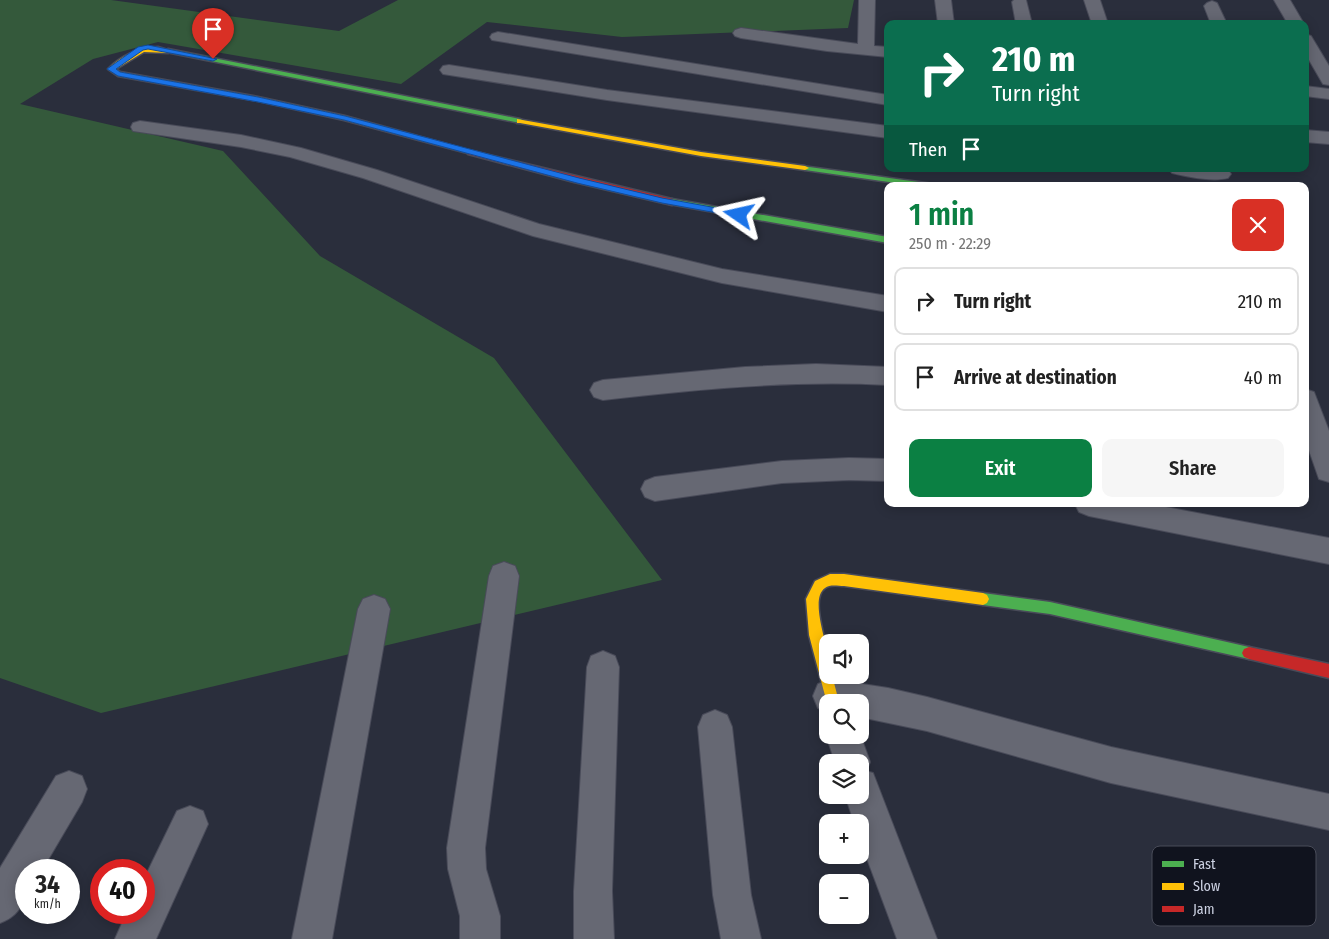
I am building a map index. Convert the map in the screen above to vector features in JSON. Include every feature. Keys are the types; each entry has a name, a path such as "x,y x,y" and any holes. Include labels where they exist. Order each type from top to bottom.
{"street":[{"path":"866,50 867,0"},
{"path":"943,0 946,20"},
{"path":"1092,0 1099,20"},
{"path":"1282,0 1294,20"},
{"path":"1020,2 1023,20"},
{"path":"1212,6 1217,20"},
{"path":"742,33 884,52"},
{"path":"498,37 884,99"},
{"path":"1309,45 1329,80"},
{"path":"884,239 662,200 577,180 345,118 258,99 118,74 111,69 141,48 155,48 588,134 701,154 904,182"},
{"path":"449,70 607,95 884,131"},
{"path":"1309,92 1329,94"},
{"path":"140,127 241,141 294,152 370,174 533,229 722,276 884,303"},
{"path":"1309,136 1329,138"},
{"path":"1197,172 1222,176"},
{"path":"603,390 746,375 811,373 884,376"},
{"path":"1309,415 1320,462"},
{"path":"655,489 782,472 849,469 884,470"},
{"path":"1104,507 1329,551"},
{"path":"480,939 480,916 467,869 466,848 504,576"},
{"path":"830,694 816,635 812,599 819,585 830,580 844,580 1050,608 1329,671"},
{"path":"312,939 374,609"},
{"path":"594,939 593,891 603,667"},
{"path":"869,703 919,712 1111,765 1329,812"},
{"path":"715,727 732,895 741,939"},
{"path":"0,904 69,789"},
{"path":"866,804 917,939"},
{"path":"135,939 190,824"}],"green space":[{"path":"0,0 111,0 339,31 398,0 854,0 848,28 622,37 487,22 401,84 158,42 93,59 20,104 223,151 320,256 494,358 662,580 101,713 0,678"}],"traffic: fast":[{"path":"168,51 520,121"},
{"path":"805,168 905,182"},
{"path":"672,202 884,239"},
{"path":"983,599 1050,608 1249,653"}],"traffic: slow":[{"path":"168,51 158,49 143,50 131,55 111,69 118,74 258,99 345,118 471,152"},
{"path":"520,121 701,154 805,168"},
{"path":"830,694 816,635 812,599 819,585 830,580 844,580 983,599"}],"traffic: jam":[{"path":"471,152 577,180 672,202"},
{"path":"1249,653 1329,671"}],"route":[{"path":"213,59 148,47 141,48 111,69 112,72 118,74 258,99 345,118 577,180 662,200 739,215"}]}
